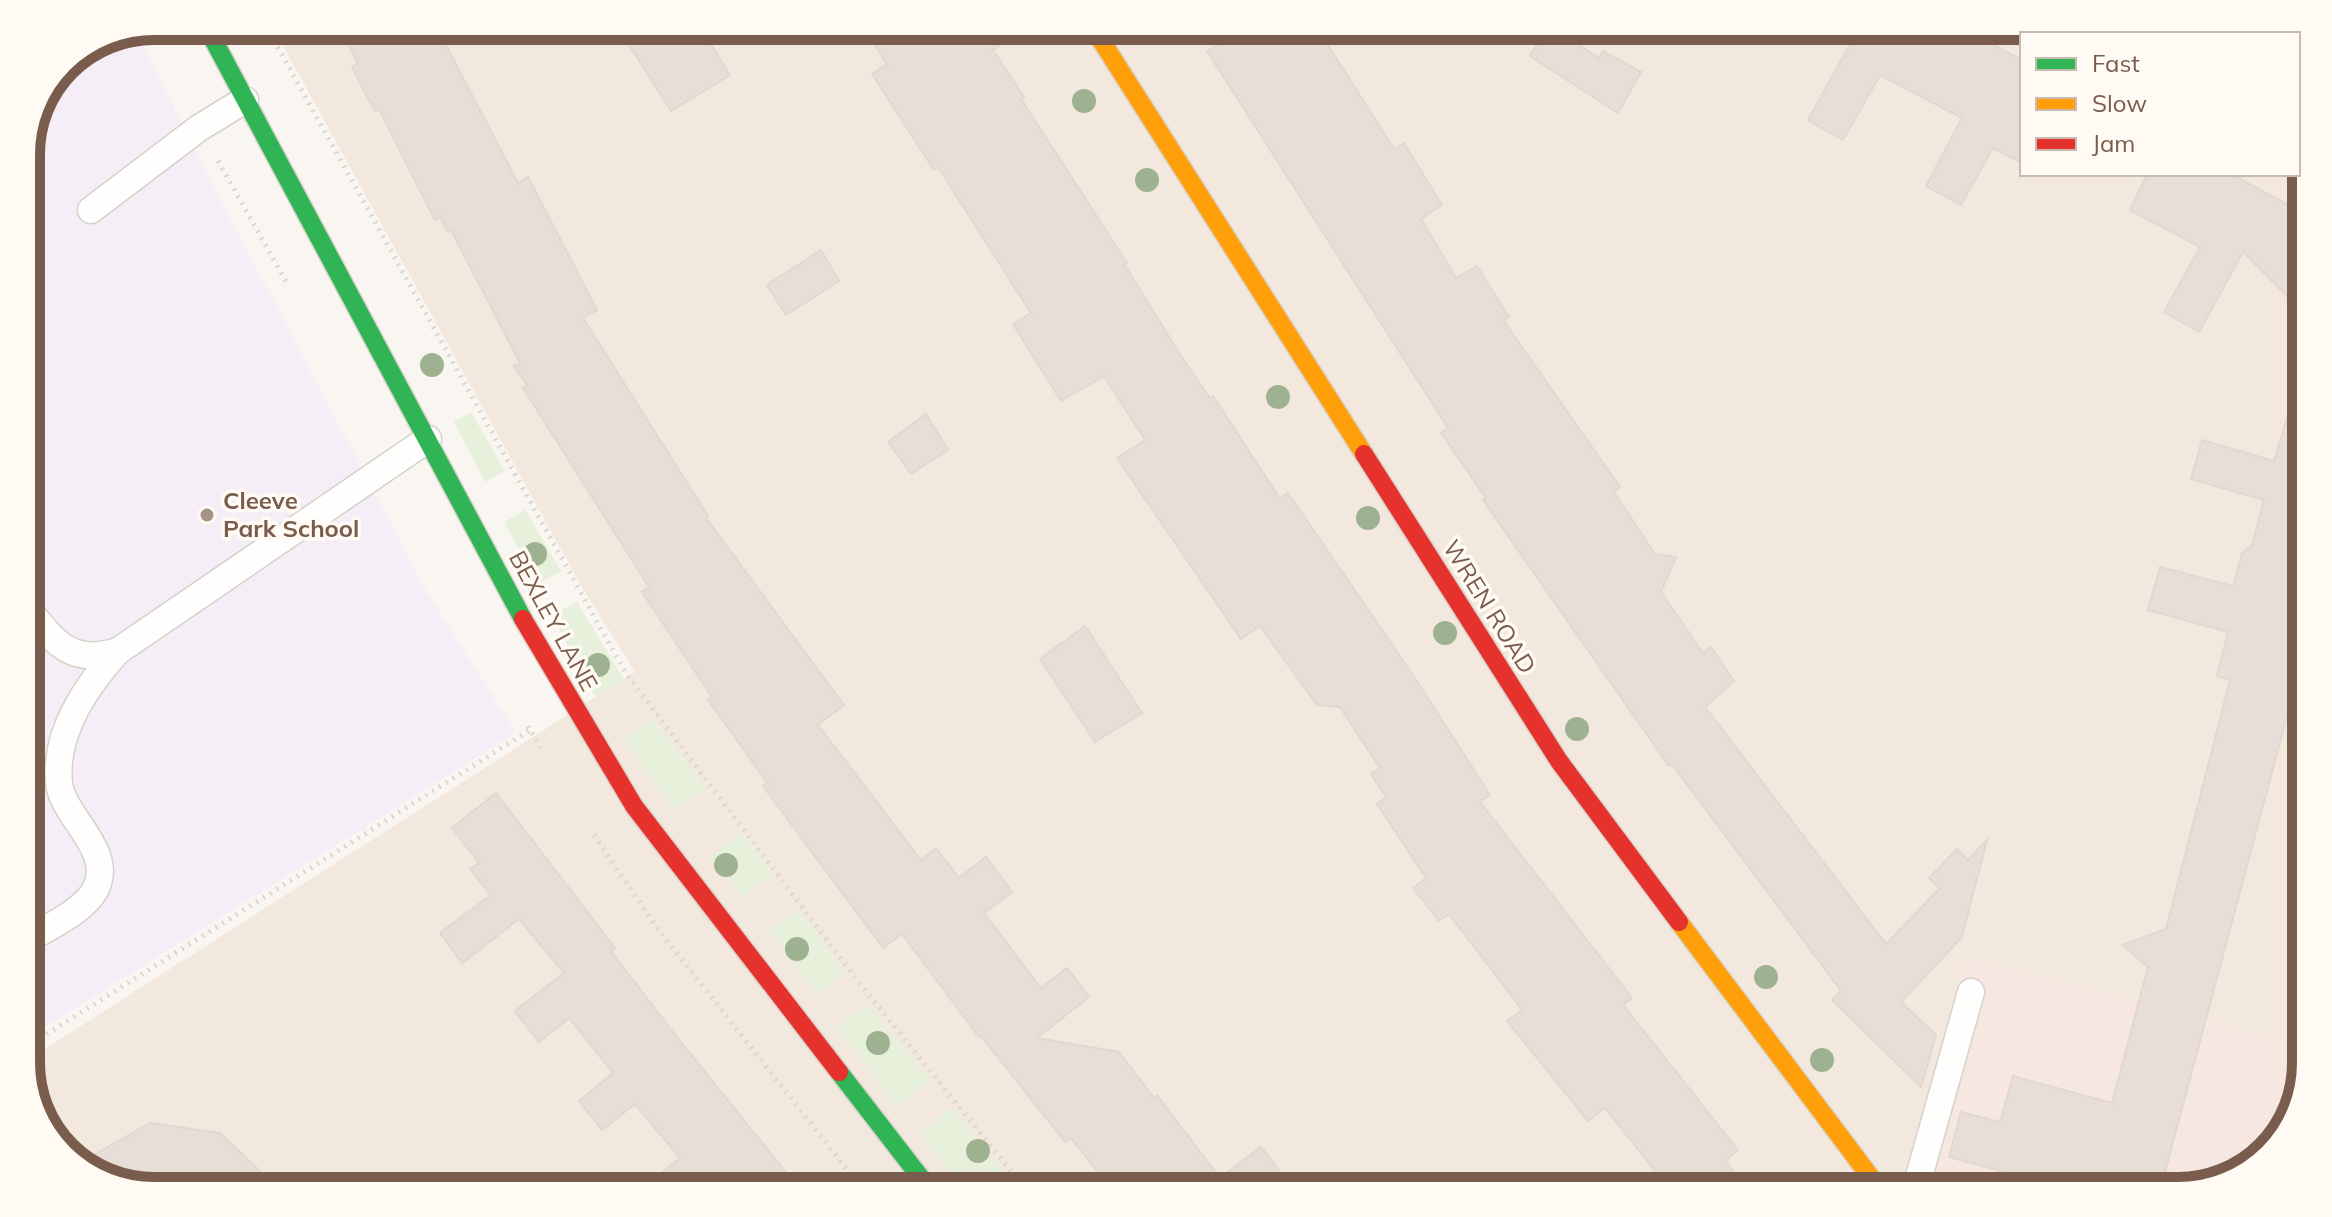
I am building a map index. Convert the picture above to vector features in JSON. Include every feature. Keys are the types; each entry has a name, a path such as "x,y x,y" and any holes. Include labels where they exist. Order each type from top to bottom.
{"street":[{"name":"BEXLEY LANE","path":"213,40 527,627 634,806 920,1177"},
{"name":"WREN ROAD","path":"1101,40 1559,761 1871,1177"}],"lane":[{"path":"91,210 199,128 245,100"},
{"path":"40,932 80,906 96,889 99,863 93,846 65,802 59,785 59,763 63,738 99,672 118,651 428,439"},
{"path":"40,625 49,636 80,656 95,658 118,651"},
{"path":"1919,1177 1971,992"}],"path":[{"path":"274,40 497,447 625,672 856,979 1016,1177"},
{"path":"40,1038 530,730"}],"shaded area":[{"path":"280,40 2020,40 2020,176 2292,176 2292,1063 2288,1093 2271,1129 2253,1149 2215,1171 2178,1177 154,1177 117,1171 79,1149 59,1126 46,1100 40,1052 635,672 583,589"},
{"name":"Cleeve Park School","path":"141,41 210,180 428,594 516,733 40,1030 40,146 44,124 59,91 73,73 91,59 110,49"},
{"path":"1965,957 2292,1043 2291,1077 2285,1101 2273,1126 2253,1149 2215,1171 2178,1177 1929,1177 1912,1156"}],"green space":[{"path":"471,412 505,471 485,482 454,422"},
{"path":"525,510 561,571 538,584 504,522"},
{"path":"577,602 624,680 596,697 552,616"},
{"path":"653,718 706,788 675,811 625,740"},
{"path":"742,833 773,874 742,896 711,856"},
{"path":"798,909 845,972 817,994 769,930"},
{"path":"868,1004 930,1080 897,1107 837,1027"},
{"path":"951,1108 1006,1177 953,1177 920,1134"}],"building":[{"path":"346,40 443,40 518,183 528,177 597,310 583,318 708,516 706,518 844,705 818,725 921,860 936,848 959,878 986,857 1012,892 984,913 1041,988 1067,968 1089,997 1037,1038 1119,1052 1154,1098 1157,1095 1219,1177 1101,1177 1071,1138 1065,1142 979,1037 902,934 883,948 763,786 767,782 708,700 712,697 642,592 649,587 523,388 527,385 514,366 520,363 451,230 448,232 440,217 435,220 379,109 375,111 363,89 352,67 358,63"},
{"path":"626,40 708,40 730,75 671,111"},
{"path":"872,40 1008,40 993,50 1127,263 1124,264 1181,356 1210,398 1213,396 1280,499 1288,493 1417,681 1490,795 1480,802 1632,998 1623,1005 1738,1150 1725,1161 1738,1177 1660,1177 1605,1108 1588,1121 1507,1021 1522,1010 1449,914 1439,921 1413,888 1426,878 1377,804 1386,797 1371,774 1380,768 1340,707 1317,705 1260,626 1241,639 1117,458 1145,440 1104,376 1061,401 1013,324 1031,313 938,167 934,170 872,74 887,64"},
{"path":"1225,40 1325,40 1394,149 1404,143 1442,205 1421,219 1456,278 1477,266 1509,317 1503,320 1620,487 1614,492 1655,554 1676,557 1661,592 1703,653 1711,647 1734,681 1705,707 1886,944 1940,888 1929,878 1957,849 1968,860 1987,840 1962,937 1901,1002 1936,1035 1921,1087 1832,1000 1841,991 1672,764 1669,766 1483,500 1486,498 1441,433 1448,428 1207,51"},
{"path":"1540,40 1571,40 1599,58 1603,51 1641,72 1618,113 1530,56"},
{"path":"1852,40 1984,40 2020,59 2020,162 1993,148 1961,205 1926,186 1962,118 1880,75 1843,140 1808,120"},
{"path":"2146,176 2235,176 2285,203 2292,210 2292,301 2243,252 2199,332 2164,312 2200,247 2130,210"},
{"path":"821,250 839,281 786,315 767,285"},
{"path":"2292,401 2292,697 2164,1177 2022,1177 1949,1157 1961,1112 2000,1122 2013,1076 2112,1103 2148,967 2122,945 2166,929 2230,680 2217,676 2228,632 2148,610 2160,567 2233,586 2242,553 2252,545 2264,500 2191,479 2202,440 2274,461"},
{"path":"926,414 948,450 911,474 888,442"},
{"path":"1085,626 1142,713 1095,742 1040,659"},
{"path":"496,793 615,948 611,951 676,1036 790,1177 656,1177 680,1158 635,1104 602,1130 579,1101 613,1073 569,1018 539,1042 515,1011 564,973 519,919 462,963 440,933 491,895 470,869 479,863 452,828"},
{"path":"150,1123 220,1133 266,1177 132,1175 90,1157"},
{"path":"1261,1147 1284,1177 1221,1177"}],"traffic: fast":[{"path":"213,40 523,619"},
{"path":"839,1072 920,1177"}],"traffic: slow":[{"path":"1101,40 1364,454"},
{"path":"1679,922 1870,1177"}],"traffic: jam":[{"path":"1364,454 1559,761 1679,922"},
{"path":"523,619 634,806 839,1072"}],"place":[{"name":"Cleeve Park School","path":"207,515"}]}
